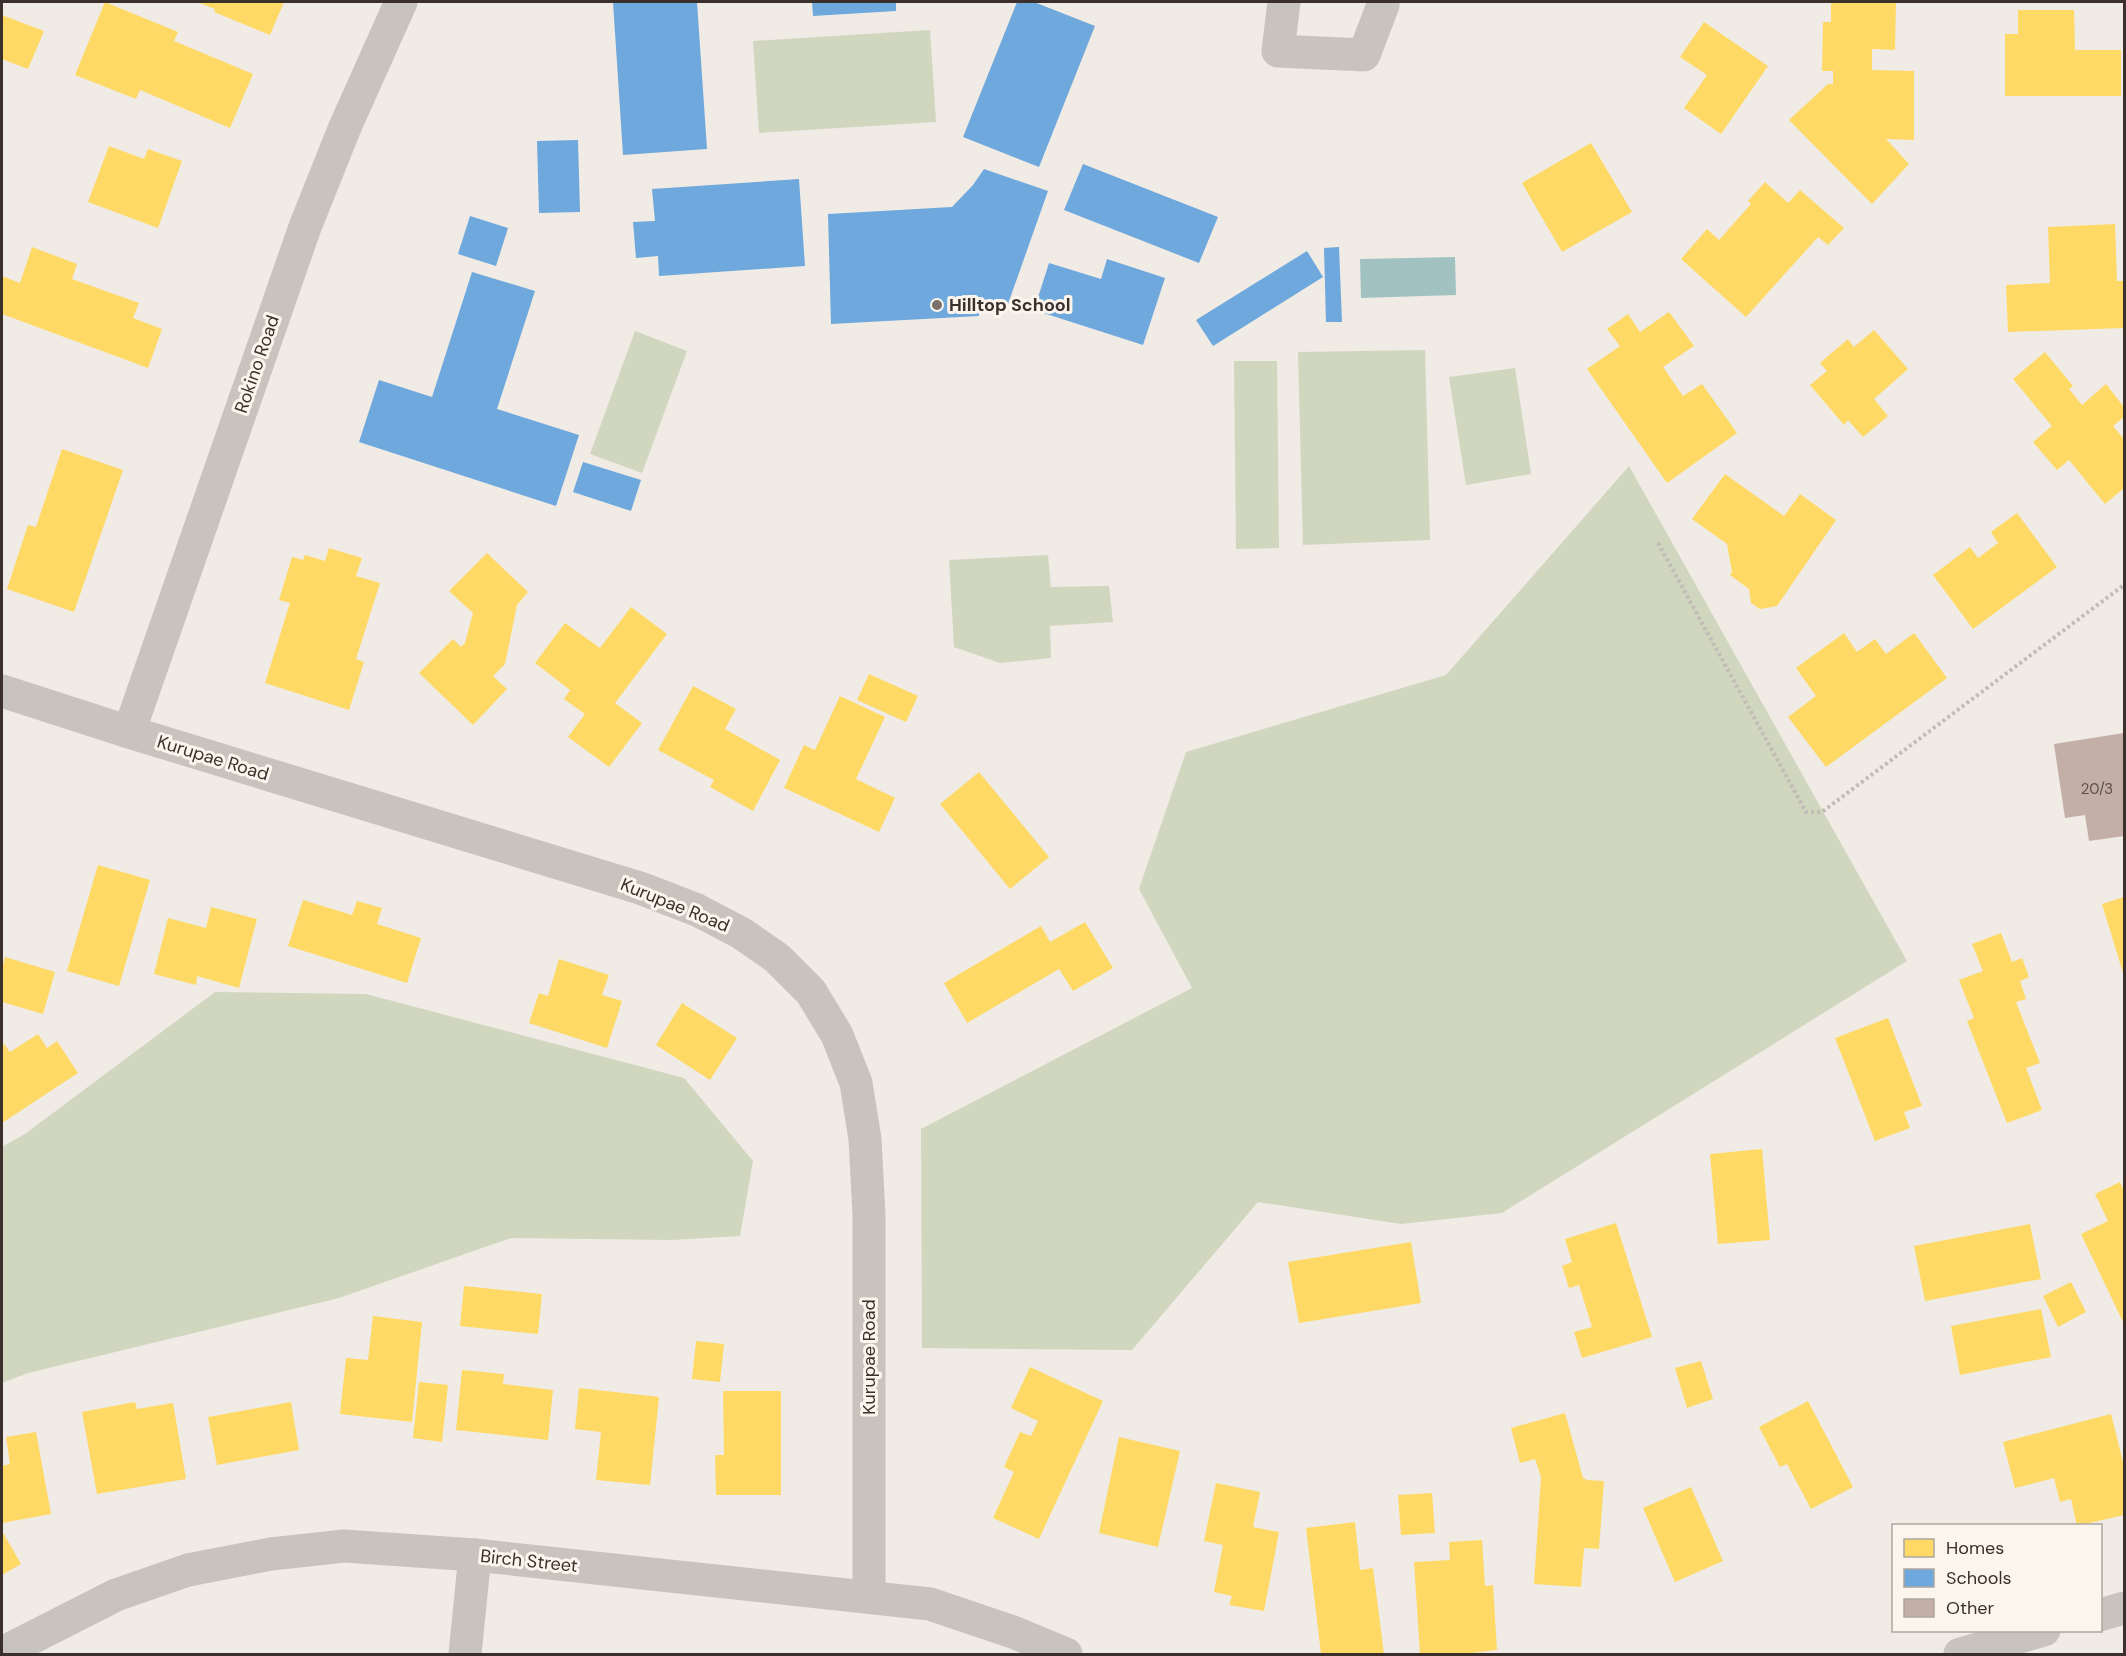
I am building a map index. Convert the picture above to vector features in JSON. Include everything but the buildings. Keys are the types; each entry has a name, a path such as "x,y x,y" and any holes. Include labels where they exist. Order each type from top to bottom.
{"street":[{"name":"Rokino Road","path":"129,732 305,227 345,126 401,2"},
{"path":"1284,2 1278,51 1364,55 1382,2"},
{"name":"Kurupae Road","path":"2,691 650,892 696,910 741,933 777,958 811,992 837,1035 856,1083 866,1138 869,1215 869,1596"},
{"name":"Birch Street","path":"2,1653 116,1595 188,1570 271,1554 344,1546 475,1555 930,1604 1013,1632 1066,1654"},
{"path":"465,1654 475,1555"},
{"path":"2102,1614 2124,1608"},
{"path":"1960,1654 2037,1632"}],"path":[{"path":"1658,543 1806,812 1822,812 2124,585"}],"green space":[{"path":"930,30 936,122 759,133 753,41"},
{"path":"635,331 687,351 642,473 590,454"},
{"path":"1425,350 1430,540 1303,545 1298,352"},
{"path":"1234,361 1277,361 1279,548 1236,549"},
{"path":"1515,368 1531,474 1466,485 1449,377"},
{"path":"1629,466 1907,961 1502,1213 1401,1224 1258,1202 1132,1350 922,1348 921,1129 1192,988 1139,889 1186,752 1446,675"},
{"path":"1048,555 1051,587 1109,586 1113,622 1050,626 1051,658 1000,663 954,647 949,560"},
{"path":"215,992 366,994 684,1078 753,1161 740,1236 672,1240 511,1238 339,1298 28,1373 2,1383 2,1147 25,1134"}],"water":[{"path":"1455,257 1456,295 1361,298 1360,259"}],"place":[{"name":"Hilltop School","path":"937,305"}]}
